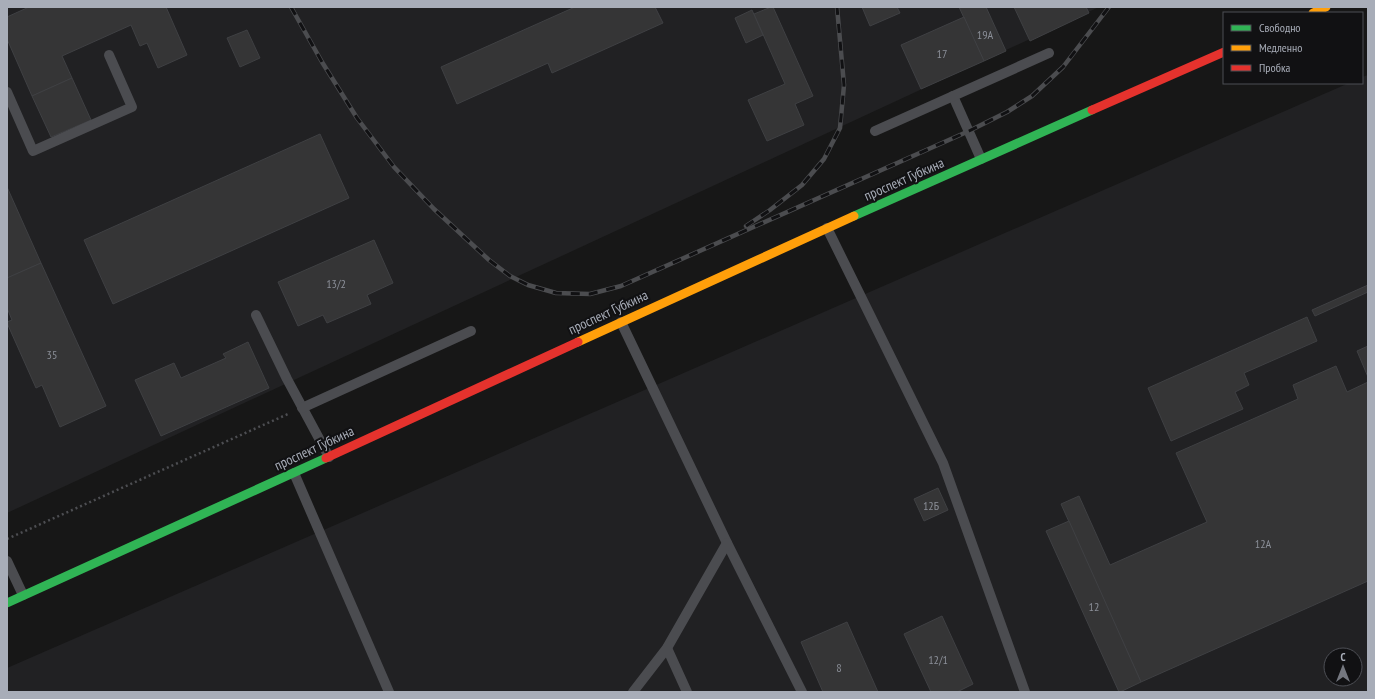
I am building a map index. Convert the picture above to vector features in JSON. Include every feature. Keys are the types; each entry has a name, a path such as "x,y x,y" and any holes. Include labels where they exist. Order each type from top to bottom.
{"main road":[{"path":"1315,12 1326,7"},
{"name":"проспект Губкина","path":"7,603 827,228 1223,52"}],"lane":[{"path":"875,131 1049,53"},
{"path":"7,92 33,151 132,107 109,55"},
{"path":"953,96 981,159"},
{"path":"827,228 943,463 1024,692"},
{"path":"256,315 287,379 329,457"},
{"path":"621,322 802,692"},
{"path":"302,408 471,331"},
{"path":"294,473 390,692"},
{"path":"633,692 667,648 728,543"},
{"path":"7,561 23,595"},
{"path":"667,648 687,692"}],"path":[{"path":"7,539 302,408"}],"shaded area":[{"path":"7,7 1099,7 7,513"},
{"path":"1368,75 1368,692 7,692 7,668 1347,84 1363,84 1363,77"}],"building":[{"path":"29,7 166,7 187,55 158,68 147,43 140,46 131,25 62,56 72,78 32,96 7,39 7,17"},
{"path":"575,7 655,7 663,23 552,73 548,63 457,104 441,67"},
{"path":"773,7 813,96 795,104 804,125 767,141 748,100 785,84 754,14"},
{"path":"862,7 897,7 900,13 870,26"},
{"path":"959,7 986,7 1006,51 984,61"},
{"path":"1014,7 1086,7 1089,13 1030,41"},
{"path":"752,10 763,35 746,43 735,18"},
{"path":"964,17 984,61 921,89 901,45"},
{"path":"247,30 260,58 240,67 227,38"},
{"path":"72,78 91,120 51,137 32,96"},
{"path":"320,134 349,198 113,304 84,240"},
{"path":"7,187 41,263 7,278"},
{"path":"374,240 393,283 367,295 371,304 327,323 323,315 298,326 278,282"},
{"path":"41,263 106,406 60,427 42,385 36,388 7,323 12,320 7,308 7,278"},
{"path":"1368,285 1368,292 1315,316 1312,310"},
{"path":"1307,317 1317,341 1244,373 1249,385 1235,392 1243,409 1171,441 1148,388"},
{"path":"248,342 269,388 161,436 135,380 174,363 181,378 226,358 223,354"},
{"path":"1368,346 1368,377 1357,351"},
{"path":"1336,366 1347,392 1368,382 1368,581 1141,682 1061,504 1079,496 1110,565 1207,522 1176,453 1298,399 1293,385"},
{"path":"938,488 948,510 924,521 914,499"},
{"path":"1069,521 1141,682 1120,692 1046,531"},
{"path":"942,616 973,684 957,692 931,692 904,634"},
{"path":"847,622 878,692 823,692 801,642"}],"railway":[{"path":"291,7 322,62 357,118 394,167 434,209 489,260 510,276 528,285 556,293 590,294 621,286 969,131 1007,112 1032,96 1063,67 1109,7"},
{"path":"746,226 770,210 802,185 824,159 840,128 844,85 837,7"}],"traffic: fast":[{"path":"854,216 1092,110"},
{"path":"7,603 326,458"}],"traffic: slow":[{"path":"1315,12 1326,7"},
{"path":"578,342 854,216"}],"traffic: jam":[{"path":"1092,110 1223,52"},
{"path":"326,458 578,342"}]}
